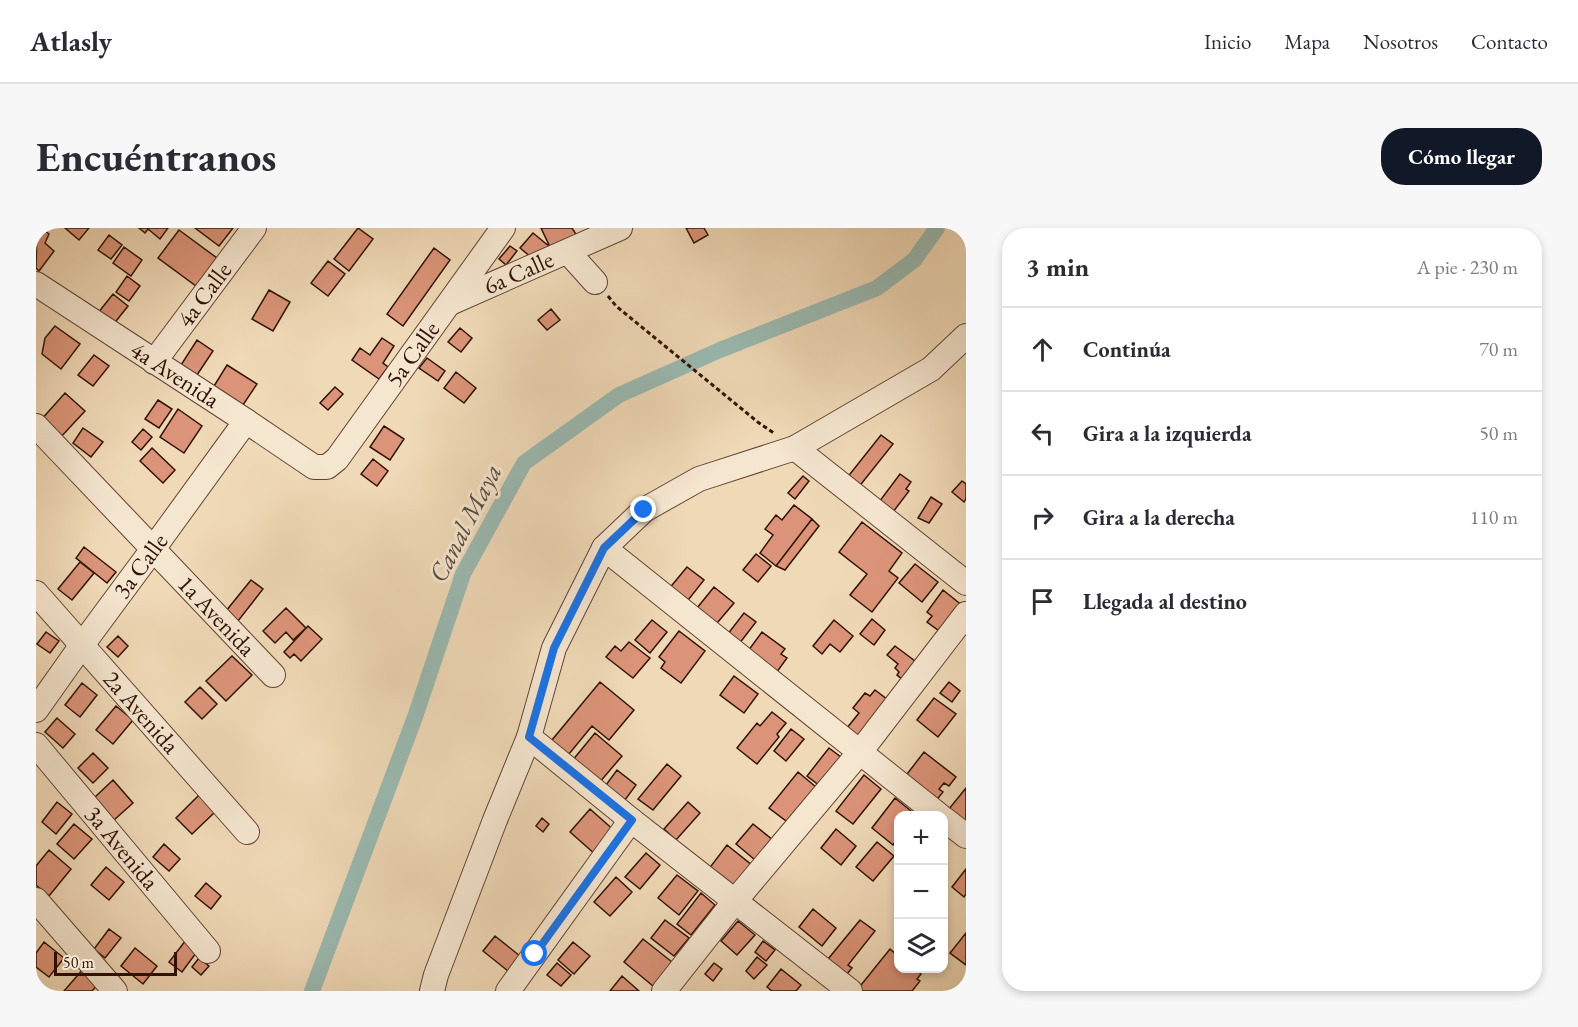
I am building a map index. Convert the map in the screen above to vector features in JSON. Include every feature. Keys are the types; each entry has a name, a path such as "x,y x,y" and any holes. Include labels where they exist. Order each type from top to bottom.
{"street":[{"name":"4a Calle","path":"154,362 255,228"},
{"name":"5a Calle","path":"314,467 327,467 337,459 503,228"},
{"name":"6a Calle","path":"450,303 620,228"},
{"path":"568,252 595,282"},
{"name":"4a Avenida","path":"36,284 314,467"},
{"path":"432,991 490,831 529,737 554,648 604,548 644,510 699,479 795,448 932,369 966,336"},
{"name":"3a Calle","path":"36,710 246,421"},
{"name":"1a Avenida","path":"36,426 273,675"},
{"path":"795,448 966,583"},
{"path":"604,548 934,811"},
{"name":"2a Avenida","path":"36,592 247,832"},
{"path":"664,991 735,901 860,752 966,614"},
{"path":"529,737 735,901 822,983 850,991"},
{"name":"3a Avenida","path":"36,745 208,951"},
{"path":"508,991 632,820"},
{"path":"948,822 966,836"},
{"path":"36,900 115,991"}],"path":[{"path":"616,306 759,423"}],"building":[{"path":"37,228 49,234 45,243 54,251 39,271 36,268"},
{"path":"65,228 89,228 79,240"},
{"path":"139,228 168,228 160,239 148,229 145,233"},
{"path":"195,228 233,228 219,246"},
{"path":"358,228 373,239 349,271 334,259"},
{"path":"541,228 572,228 579,239 550,247"},
{"path":"686,228 704,228 708,235 694,243"},
{"path":"179,230 217,258 196,286 158,258"},
{"path":"533,233 550,247 537,262 520,248"},
{"path":"109,235 122,245 111,259 98,250"},
{"path":"510,246 517,251 506,265 499,259"},
{"path":"124,247 142,260 131,276 113,263"},
{"path":"434,248 450,260 403,326 387,314"},
{"path":"328,261 345,274 328,296 311,283"},
{"path":"127,276 140,286 129,301 116,292"},
{"path":"269,290 290,302 273,331 252,319"},
{"path":"113,294 128,306 113,325 98,313"},
{"path":"551,309 560,320 547,330 538,320"},
{"path":"55,326 80,344 61,369 42,354 45,338"},
{"path":"460,328 472,338 461,352 448,342"},
{"path":"382,338 394,346 383,363 388,367 379,379 352,360 360,348 370,355"},
{"path":"197,340 213,351 197,375 181,365"},
{"path":"94,355 109,366 93,386 78,375"},
{"path":"427,358 445,371 438,381 419,368"},
{"path":"227,365 257,384 243,405 214,386"},
{"path":"456,372 476,388 464,403 444,388"},
{"path":"335,387 343,394 328,410 320,403"},
{"path":"65,393 85,411 59,439 40,421"},
{"path":"158,400 172,409 159,428 145,419"},
{"path":"178,409 202,426 184,453 160,437"},
{"path":"384,426 404,439 390,460 370,447"},
{"path":"83,428 103,442 91,457 73,443"},
{"path":"143,429 152,437 141,450 132,442"},
{"path":"881,435 893,444 858,488 846,479"},
{"path":"152,448 175,470 163,483 140,461"},
{"path":"373,459 388,471 377,486 361,474"},
{"path":"900,474 911,482 906,489 909,491 893,512 879,502"},
{"path":"803,476 809,481 795,499 788,493"},
{"path":"962,481 966,484 964,502 952,492"},
{"path":"931,497 942,504 929,523 918,518"},
{"path":"794,505 812,519 776,566 760,553 773,535 765,529 776,515 782,520"},
{"path":"812,519 819,526 785,570 776,566"},
{"path":"862,522 902,553 889,571 898,578 872,612 850,595 867,574 839,552"},
{"path":"84,547 116,572 107,583 76,558"},
{"path":"756,554 771,566 758,582 743,570"},
{"path":"80,562 94,573 72,600 58,589"},
{"path":"915,564 938,582 922,602 899,583"},
{"path":"687,567 704,580 685,604 668,590"},
{"path":"251,580 263,589 238,621 226,611"},
{"path":"714,587 734,603 712,629 693,613"},
{"path":"943,590 963,606 942,633 927,622 932,616 927,612"},
{"path":"286,608 306,628 293,640 286,632 275,643 263,631"},
{"path":"744,613 756,622 739,644 727,635"},
{"path":"872,619 885,630 874,645 860,634"},
{"path":"652,620 667,632 650,653 635,640"},
{"path":"834,620 853,636 840,652 830,644 822,654 813,646"},
{"path":"308,626 322,639 301,661 294,654 290,658 284,652"},
{"path":"679,631 705,651 681,683 661,668 665,662 659,657"},
{"path":"46,632 59,641 50,653 37,644"},
{"path":"762,632 785,649 781,654 787,658 774,676 745,655"},
{"path":"118,636 128,646 118,657 107,647"},
{"path":"629,642 650,658 633,678 606,657 615,646 621,651"},
{"path":"895,646 915,661 908,684 897,675 899,672 895,668 898,664 887,655"},
{"path":"232,656 252,675 226,701 206,681"},
{"path":"734,676 758,694 744,713 720,695"},
{"path":"600,682 634,710 609,740 592,726 564,760 547,746"},
{"path":"949,682 960,691 952,702 940,693"},
{"path":"82,683 97,695 80,717 65,705"},
{"path":"200,687 217,704 202,719 185,702"},
{"path":"875,690 892,703 862,740 847,728 859,713 853,708 865,693 870,696"},
{"path":"934,698 956,714 938,737 917,720"},
{"path":"116,706 133,720 113,744 96,730"},
{"path":"772,712 786,723 777,734 779,737 757,764 737,748 757,723 760,726"},
{"path":"57,718 75,734 63,748 45,732"},
{"path":"791,729 804,739 786,761 774,751"},
{"path":"595,733 622,756 599,783 572,761"},
{"path":"829,748 846,761 824,789 807,776"},
{"path":"924,752 956,777 949,786 944,783 939,789 943,792 935,802 904,778"},
{"path":"93,753 108,768 93,783 78,768"},
{"path":"667,764 681,776 653,810 638,799"},
{"path":"617,770 636,785 622,804 603,789"},
{"path":"798,772 822,792 794,827 769,808"},
{"path":"864,775 881,789 853,824 836,811"},
{"path":"113,780 133,803 114,820 94,798"},
{"path":"966,788 966,819 960,827 948,818 947,811"},
{"path":"199,795 215,812 192,834 176,818"},
{"path":"895,798 911,811 894,811 893,845 872,828"},
{"path":"57,802 72,814 56,834 42,822"},
{"path":"688,802 700,813 676,840 664,829"},
{"path":"590,809 616,832 596,855 570,832"},
{"path":"542,818 549,824 543,832 536,826"},
{"path":"74,824 92,839 74,859 57,844"},
{"path":"753,824 778,844 761,865 736,844"},
{"path":"836,829 856,846 841,865 821,848"},
{"path":"877,842 894,856 873,881 856,867"},
{"path":"164,844 180,859 169,871 153,857"},
{"path":"727,845 753,866 734,891 708,870"},
{"path":"49,850 71,869 49,896 36,885 36,866"},
{"path":"646,853 660,865 640,889 625,877"},
{"path":"106,867 124,882 109,900 91,885"},
{"path":"966,869 966,894 964,897 952,887"},
{"path":"677,875 698,891 679,915 658,898"},
{"path":"616,877 632,892 610,916 594,902"},
{"path":"206,883 221,896 211,909 195,896"},
{"path":"701,893 715,905 691,935 677,924"},
{"path":"813,909 836,928 822,946 799,927"},
{"path":"665,920 689,938 674,956 651,938"},
{"path":"860,920 875,931 848,965 852,968 843,979 824,964"},
{"path":"738,921 755,935 737,955 721,941"},
{"path":"109,929 121,938 105,958 94,949"},
{"path":"966,933 966,965 950,953"},
{"path":"495,936 520,956 508,971 483,951"},
{"path":"643,939 672,962 653,986 624,962"},
{"path":"186,940 199,949 182,972 169,962"},
{"path":"763,941 775,950 766,961 755,952"},
{"path":"44,942 64,958 49,977 36,967 36,953"},
{"path":"573,942 590,956 574,974 558,960"},
{"path":"135,948 157,966 143,984 121,966"},
{"path":"890,949 894,952 894,973 921,974 917,979 920,981 912,991 857,990"},
{"path":"757,957 767,965 754,979 746,971"},
{"path":"199,958 209,966 201,975 192,967"},
{"path":"557,963 571,975 561,986 547,975"},
{"path":"714,963 722,969 713,981 705,974"},
{"path":"84,968 100,982 92,991 64,991"},
{"path":"781,969 801,985 796,991 772,991 767,987"},
{"path":"622,976 639,991 610,991"}],"waterway":[{"name":"Canal Maya","path":"312,991 415,717 463,574 524,463 619,395 720,350 877,288 914,260 937,228"}],"route":[{"path":"535,954 632,820 529,737 554,648 604,548 644,510"}]}
